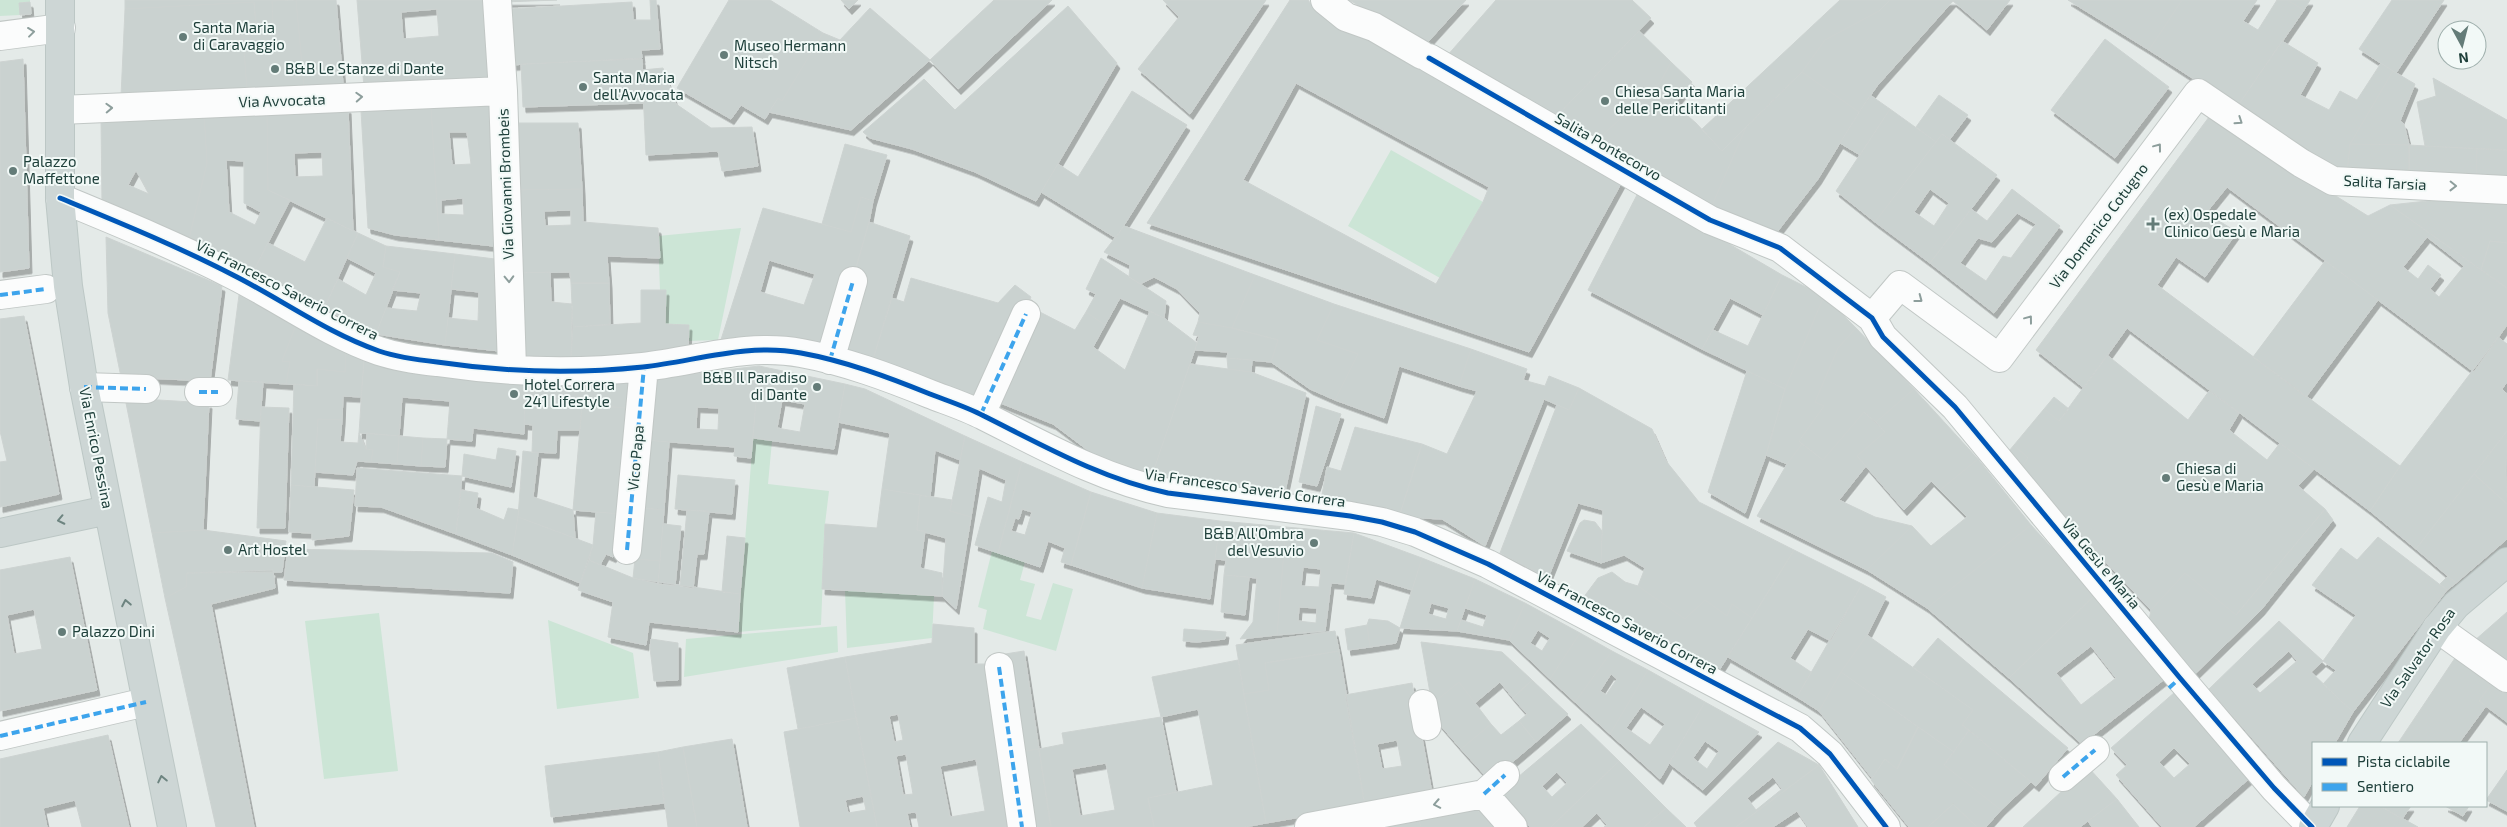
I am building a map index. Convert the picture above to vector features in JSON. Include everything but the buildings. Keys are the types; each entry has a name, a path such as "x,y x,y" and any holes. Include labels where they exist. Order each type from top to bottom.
{"main road":[{"name":"Via Enrico Pessina","path":"60,0 60,198 68,286 84,387 172,827"},
{"path":"0,533 108,510"},
{"name":"Via Salvator Rosa","path":"2363,742 2437,628 2456,605 2507,562"},
{"path":"2312,827 2324,807"}],"street":[{"name":"Via Giovanni Brombeis","path":"497,0 503,91 512,368"},
{"name":"Salita Pontecorvo","path":"1325,0 1346,16 1374,28 1425,56 1710,220 1780,248 1872,318"},
{"path":"0,36 61,28"},
{"name":"Via Avvocata","path":"60,110 503,91"},
{"name":"Salita Tarsia","path":"2198,93 2301,163 2333,181 2507,190"},
{"name":"Via Domenico Cotugno","path":"1872,318 1900,285 1999,358 2198,93"},
{"name":"Via Francesco Saverio Correra","path":"60,198 222,270 367,346 383,352 438,362 558,370 644,367 728,352 764,350 799,352 870,371 980,414 1082,466 1140,487 1168,493 1366,519 1415,532 1450,545 1800,728 1830,754 1886,827"},
{"path":"830,360 853,281"},
{"path":"0,295 46,289"},
{"path":"980,414 1026,314"},
{"name":"Via Gesù e Maria","path":"1872,318 1883,337 1955,407 2174,683 2312,827"},
{"name":"Vico Papa","path":"627,550 644,367"},
{"path":"84,387 146,389"},
{"path":"2437,628 2507,678"},
{"path":"999,667 1022,827"},
{"path":"0,736 146,702"},
{"path":"2063,778 2095,750"},
{"path":"1309,827 1484,794 1505,775"},
{"path":"1484,794 1513,827"}],"green space":[{"path":"0,0 30,0 30,2 20,3 20,15 0,16"},
{"path":"1391,150 1483,202 1440,278 1348,226"},
{"path":"741,228 718,340 688,341 689,325 665,324 666,290 660,290 658,236"},
{"path":"753,438 772,441 768,484 829,491 825,524 821,625 738,632"},
{"path":"992,551 1025,562 1020,580 1035,584 1026,616 1041,620 1053,583 1073,589 1056,651 983,629 987,610 978,607"},
{"path":"845,590 934,596 932,638 847,648"},
{"path":"379,613 398,771 324,779 305,621"},
{"path":"548,620 633,653 639,698 557,709"},
{"path":"837,626 838,652 684,677 686,639"}],"marked path":[{"path":"830,360 853,281"},
{"path":"0,295 46,289"},
{"path":"981,414 1026,314"},
{"path":"627,550 644,367"},
{"path":"84,387 146,389"},
{"path":"199,392 218,392"},
{"path":"999,667 1022,827"},
{"path":"2169,688 2180,678"},
{"path":"0,736 146,702"},
{"path":"2063,777 2095,750"},
{"path":"1484,794 1505,775"}],"cycle path":[{"path":"1429,58 1710,220 1780,248 1872,318 1883,337 1955,407 2180,678 2274,788 2312,827"},
{"path":"60,198 212,264 341,335 360,344 393,355 488,368 592,371 643,367 741,351 781,350 801,353 834,360 866,370 957,404 1074,461 1144,487 1168,493 1350,516 1382,522 1415,532 1488,564 1800,728 1830,754 1886,827"}],"place":[{"name":"Santa Maria di Caravaggio","path":"183,37"},
{"name":"Museo Hermann Nitsch","path":"724,55"},
{"name":"B&B Le Stanze di Dante","path":"275,69"},
{"name":"Santa Maria dell'Avvocata","path":"583,87"},
{"name":"Chiesa Santa Maria delle Periclitanti","path":"1605,101"},
{"name":"Palazzo Maffettone","path":"13,171"},
{"name":"(ex) Ospedale Clinico Gesù e Maria","path":"2153,224"},
{"name":"B&B Il Paradiso di Dante","path":"817,387"},
{"name":"Hotel Correra 241 Lifestyle","path":"514,394"},
{"name":"Chiesa di Gesù e Maria","path":"2166,478"},
{"name":"B&B All'Ombra del Vesuvio","path":"1314,543"},
{"name":"Art Hostel","path":"228,550"},
{"name":"Palazzo Dini","path":"62,632"}]}
